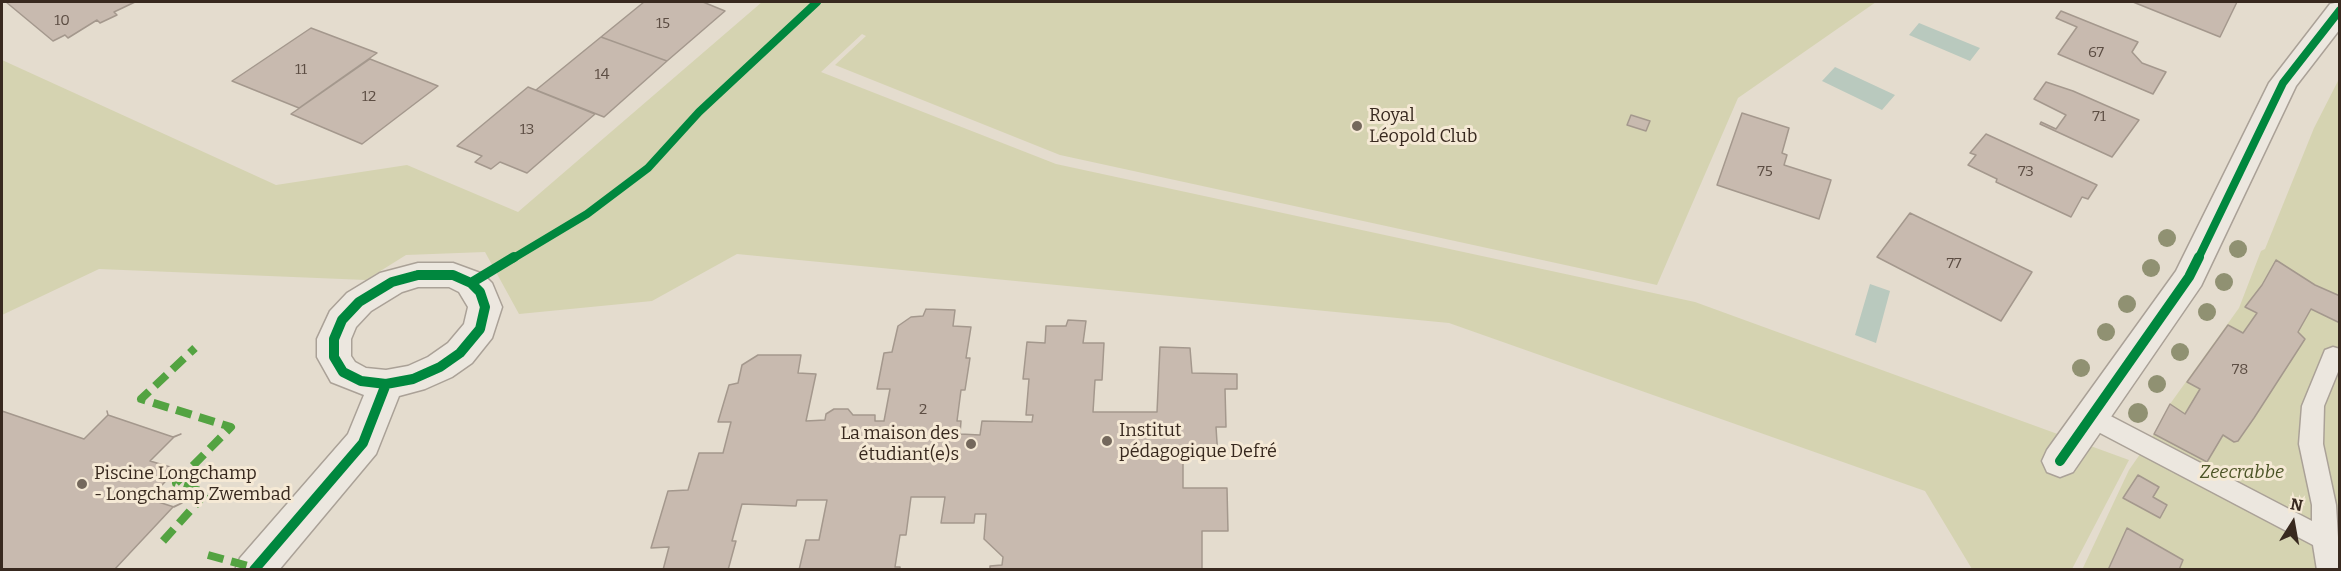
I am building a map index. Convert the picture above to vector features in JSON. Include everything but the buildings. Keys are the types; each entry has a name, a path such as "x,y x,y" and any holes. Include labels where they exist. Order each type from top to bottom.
{"street":[{"path":"2060,461 2190,277 2283,83 2340,9"},
{"path":"254,570 363,443 386,384"}],"lane":[{"path":"2330,570 2324,539 2324,505 2311,444 2313,406 2333,356"},
{"path":"2091,417 2223,488 2288,518 2324,539"}],"green space":[{"path":"762,2 1876,2 1738,98 1657,285 1060,155 835,65 866,36 862,34 821,72 1056,164 1695,302 2129,460 2072,569 1972,569 1925,491 1449,323 737,254 652,301 519,314 485,252 406,255 366,280 99,269 2,315 2,60 276,185 407,165 518,212"},
{"name":"Zeecrabbe","path":"2339,79 2339,569 2082,570 2129,470 2154,434 2170,404 2239,308 2314,128"}],"shaded area":[{"path":"1919,23 1980,48 1970,61 1909,35"},
{"path":"1835,67 1895,95 1882,110 1822,81"},
{"path":"1870,284 1890,291 1876,343 1855,335"}],"marked path":[{"path":"163,541 206,493 176,483 231,427 141,399 195,348"},
{"path":"208,555 255,568"}],"cycle path":[{"path":"471,283 587,214 648,168 699,112 817,2"},
{"path":"2060,461 2189,277 2283,83 2340,10"},
{"path":"418,275 453,275 471,283 480,292 485,307 480,329 460,353 440,367 413,379 386,384 361,381 343,372 334,357 334,339 342,320 359,302 392,282 418,275"},
{"path":"254,570 363,443 386,384"}],"place":[{"name":"Royal Léopold Club","path":"1357,126"},
{"name":"Institut pédagogique Defré","path":"1107,441"},
{"name":"La maison des étudiant(e)s","path":"971,444"},
{"name":"Piscine Longchamp - Longchamp Zwembad","path":"82,484"}]}
